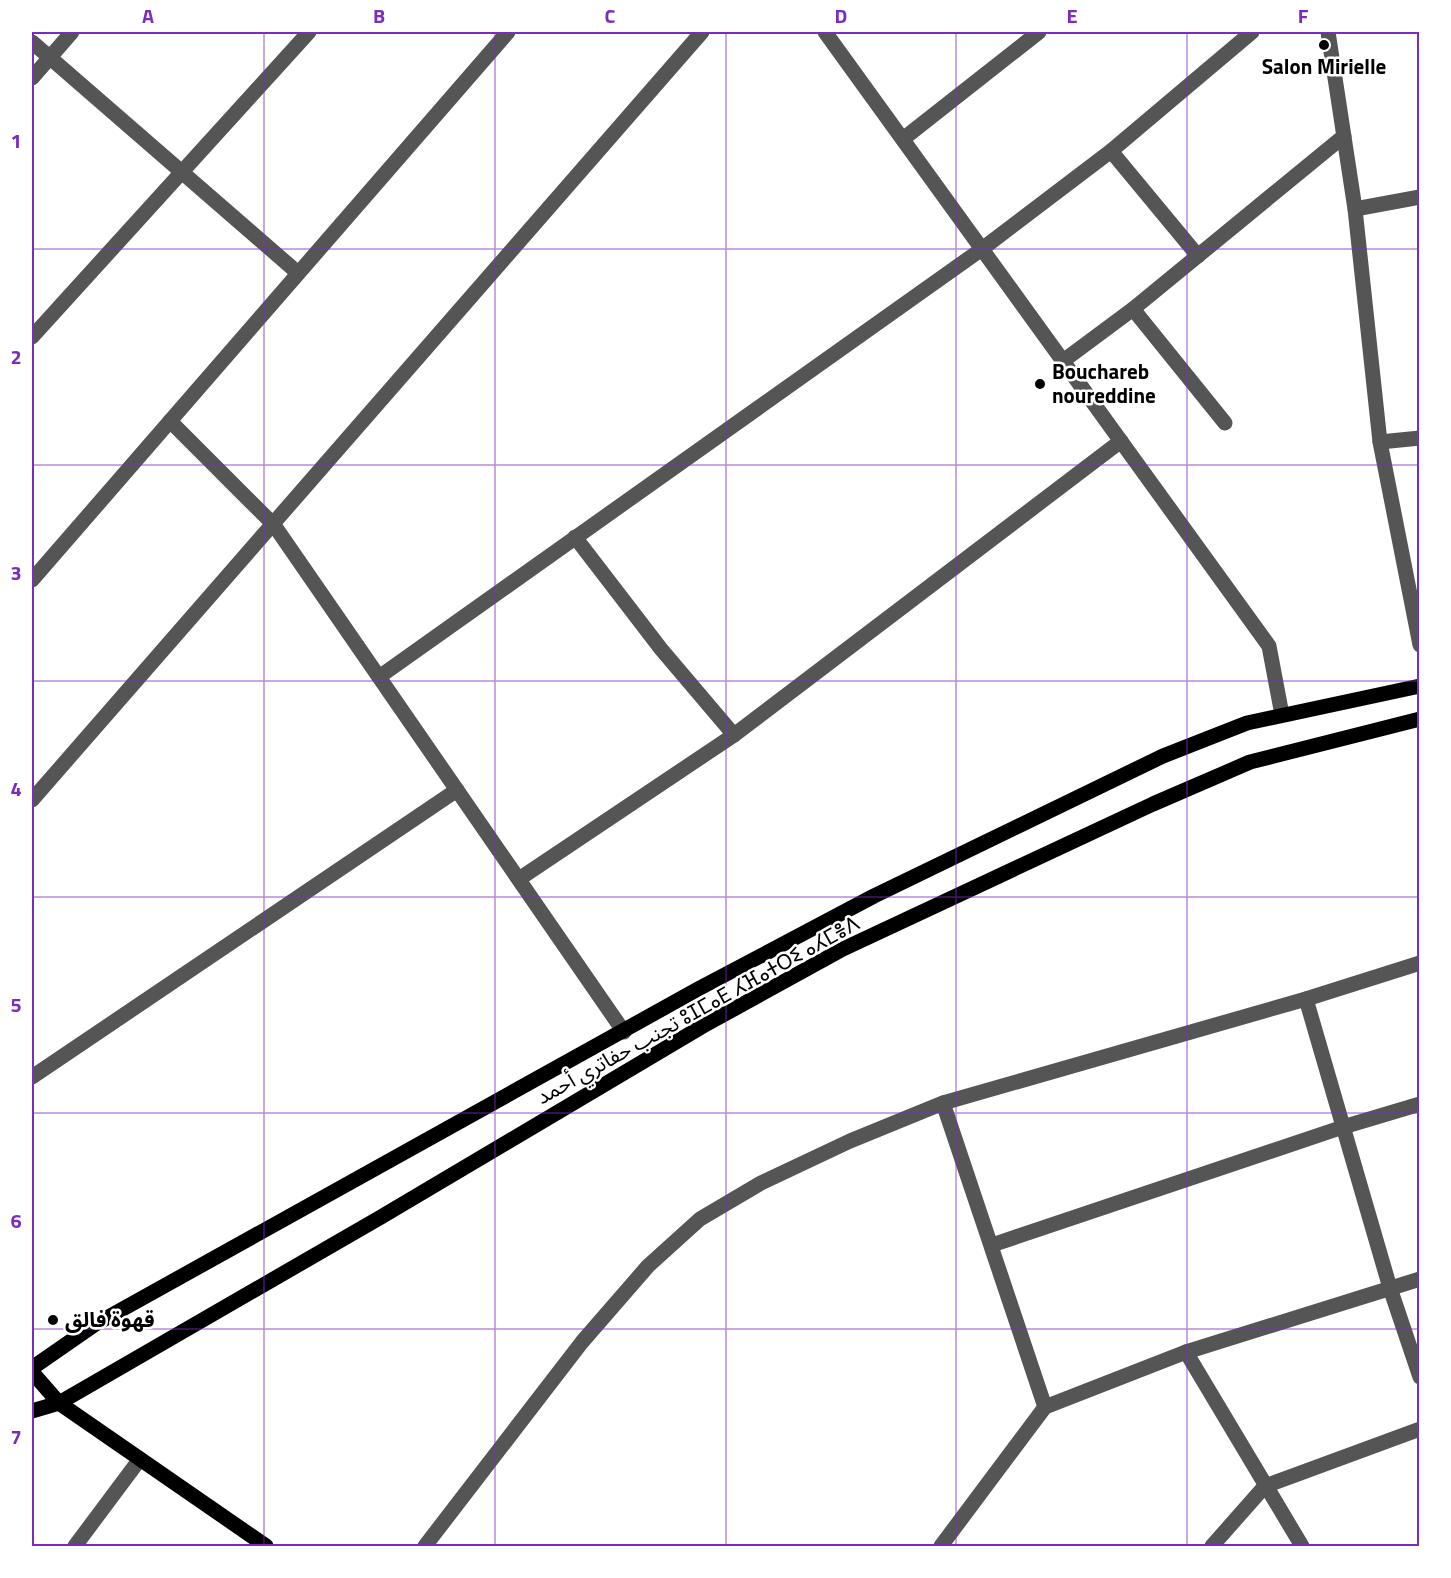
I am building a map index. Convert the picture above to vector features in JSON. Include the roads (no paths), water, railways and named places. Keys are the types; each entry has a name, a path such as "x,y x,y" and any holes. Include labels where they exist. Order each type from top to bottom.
{"main road":[{"name":"تجنب حفاتري أحمد ⵓⵊⵎⴰⴹ ⵃⴼⴰⵜⵔⵉ ⴰⵃⵎⴻⴷ","path":"32,1368 94,1325 698,989 874,896 1152,761 1247,723 1419,686"},
{"name":"تجنب حفاتري أحمد ⵓⵊⵎⴰⴹ ⵃⴼⴰⵜⵔⵉ ⴰⵃⵎⴻⴷ","path":"32,1411 59,1403 381,1217 703,1026 843,949 1153,804 1250,762 1419,719"},
{"path":"32,1372 59,1403 266,1546"}],"street":[{"path":"32,78 72,32"},
{"path":"32,337 309,32"},
{"path":"32,580 508,32"},
{"path":"32,800 702,32"},
{"path":"825,32 1269,646 1282,715"},
{"path":"903,139 1039,32"},
{"path":"379,677 982,249 1111,150 1252,32"},
{"path":"1328,32 1355,209 1380,442 1419,645"},
{"path":"32,42 298,273"},
{"path":"1064,361 1133,309 1344,136"},
{"path":"1111,150 1198,256"},
{"path":"1355,209 1419,197"},
{"path":"1133,309 1225,423"},
{"path":"170,421 274,525 624,1032"},
{"path":"1380,442 1419,438"},
{"path":"519,879 734,735 1121,441"},
{"path":"575,537 661,649 734,735"},
{"path":"32,1077 457,790"},
{"path":"425,1546 582,1342 648,1266 700,1219 761,1183 850,1141 943,1103 1306,999 1419,963"},
{"path":"1306,999 1390,1288 1419,1377"},
{"path":"943,1103 1045,1407"},
{"path":"992,1245 1343,1127 1419,1104"},
{"path":"941,1546 1045,1407 1186,1352 1419,1279"},
{"path":"1186,1352 1302,1546"},
{"path":"1212,1546 1265,1486 1419,1429"},
{"path":"75,1546 140,1459"}],"place":[{"name":"Salon Mirielle","path":"1324,45"},
{"name":"Bouchareb noureddine","path":"1040,384"},
{"name":"قهوة فالق","path":"53,1320"}]}
